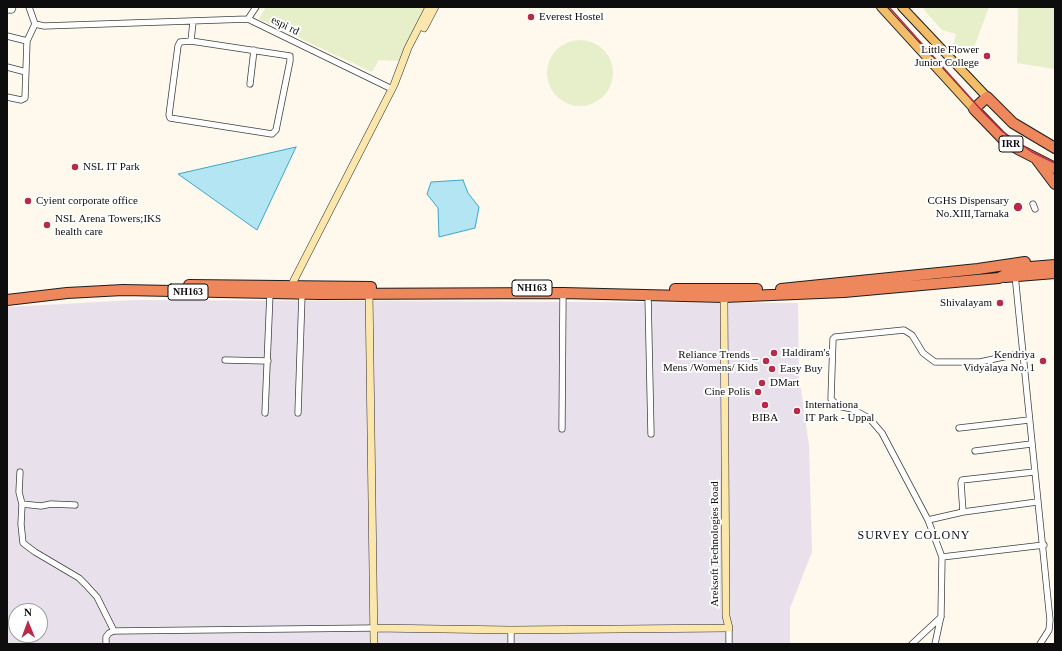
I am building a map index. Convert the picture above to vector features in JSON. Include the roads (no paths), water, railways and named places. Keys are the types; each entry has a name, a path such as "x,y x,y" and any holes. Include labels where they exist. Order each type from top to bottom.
{"highway":[{"path":"974,109 987,97"},
{"name":"IRR","path":"987,97 1013,123 1055,148"},
{"name":"IRR","path":"974,109 998,135 1018,149 1055,168"},
{"path":"1037,159 1055,184"},
{"name":"NH163","path":"7,300 83,286 138,284 290,290 782,289 978,269 1055,259"},
{"name":"NH163","path":"7,293 123,290 270,294 290,290 302,294 369,290 726,297 844,292 999,278 1015,273 1055,265"},
{"name":"NH163","path":"1015,273 1055,272"}],"main road":[{"name":"IRR","path":"881,7 974,109"},
{"name":"IRR","path":"902,7 987,97"}],"street":[{"path":"7,10 12,10 13,7"},
{"path":"7,97 21,100 25,98 26,41 35,24 29,7"},
{"path":"248,19 256,7"},
{"path":"290,290 392,89 408,48 429,7"},
{"path":"406,55 412,50 435,7"},
{"name":"espi rd","path":"35,24 44,26 248,19 392,89"},
{"path":"191,40 193,22"},
{"path":"7,36 26,41"},
{"path":"191,40 290,56 278,124 276,130 272,134 170,118 169,115 178,46 180,42 191,40"},
{"path":"250,84 254,50"},
{"path":"7,67 26,72"},
{"path":"1015,273 1037,502 1044,545 1050,625 1040,644"},
{"path":"369,290 374,644"},
{"path":"562,429 563,293"},
{"path":"265,412 270,294"},
{"path":"298,413 302,294"},
{"path":"648,295 651,434"},
{"name":"Areksoft Technologies Road","path":"726,297 728,455 726,616 729,628"},
{"path":"935,644 941,616 942,557 928,520 882,433 869,418 852,409 838,406 831,399 833,339 835,337 904,330 912,335 923,353 935,362 980,362 1022,353"},
{"path":"226,360 268,361"},
{"path":"959,428 1029,420"},
{"path":"975,451 1031,444"},
{"path":"20,472 19,494 22,504 21,533 24,545 78,578 86,585 97,597 114,631"},
{"path":"963,512 962,480 1034,472"},
{"path":"928,520 963,512 1037,502"},
{"path":"22,504 40,506 51,504 75,505"},
{"path":"942,557 1044,545"},
{"path":"912,644 941,616"},
{"path":"106,644 106,637 109,633 114,631 374,628 511,630 729,628 729,644"},
{"path":"511,630 511,644"}],"water":[{"path":"296,147 257,230 178,174"},
{"path":"463,180 468,193 479,207 475,228 439,237 438,208 427,194 431,182"}],"railway":[{"path":"889,7 983,112 1002,131 1032,152 1055,163"}],"place":[{"name":"Everest Hostel","path":"531,17"},
{"name":"Little Flower Junior College","path":"987,56"},
{"name":"NSL IT Park","path":"75,167"},
{"name":"Cyient corporate office","path":"28,201"},
{"name":"CGHS Dispensary No.XIII,Tarnaka","path":"1018,207"},
{"name":"NSL Arena Towers;IKS health care","path":"47,225"},
{"name":"Shivalayam","path":"1000,303"},
{"name":"Haldiram's","path":"774,353"},
{"name":"Reliance Trends _ Mens /Womens/ Kids","path":"766,361"},
{"name":"Kendriya Vidyalaya No. 1","path":"1043,361"},
{"name":"Easy Buy","path":"772,369"},
{"name":"DMart","path":"762,383"},
{"name":"Cine Polis","path":"758,392"},
{"name":"BIBA","path":"765,405"},
{"name":"Internationa IT Park - Uppal","path":"797,411"}],"district":[{"name":"SURVEY COLONY","path":"914,536"}]}
